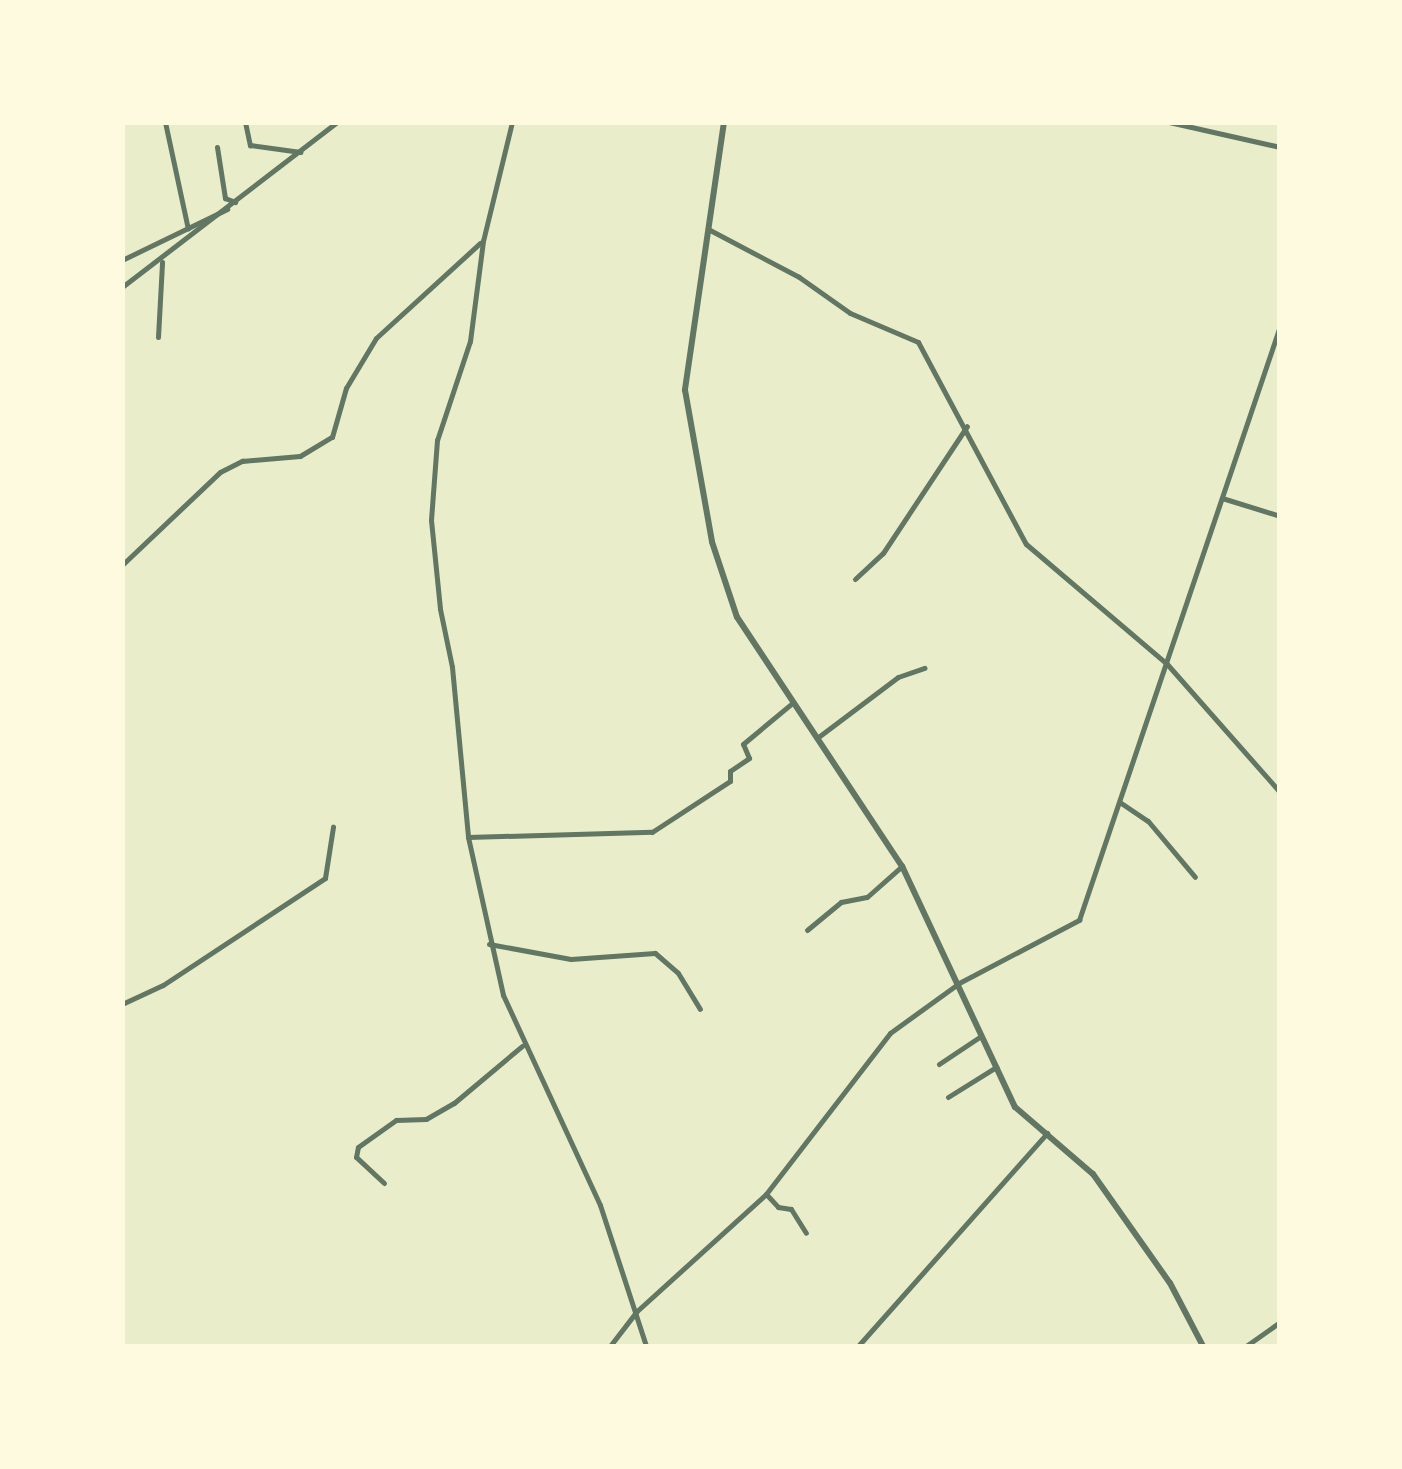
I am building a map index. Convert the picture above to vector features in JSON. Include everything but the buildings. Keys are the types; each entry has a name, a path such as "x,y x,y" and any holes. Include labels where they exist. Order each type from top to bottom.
{"street":[{"path":"165,122 188,228"},
{"path":"245,122 250,145 301,152"},
{"path":"122,286 163,260 337,122"},
{"path":"512,122 483,242 470,341 437,440 431,520 468,837 489,944 522,1046 600,1205 646,1346"},
{"path":"724,122 685,390 690,438 712,542 737,617 792,704 864,799 960,983 1016,1106 1094,1174 1170,1284 1203,1346"},
{"path":"1169,122 1280,147"},
{"path":"217,147 225,198 238,202"},
{"path":"122,260 230,208"},
{"path":"708,228 784,268 850,313 918,342 967,426 1026,544 1167,664 1280,792"},
{"path":"122,565 220,472 242,461 300,456 332,437 346,388 376,338 483,242"},
{"path":"158,336 163,260"},
{"path":"610,1346 637,1312 766,1194 871,1053 960,983 1080,920 1280,326"},
{"path":"855,579 882,553 967,426"},
{"path":"1222,498 1280,516"},
{"path":"817,738 898,677 924,668"},
{"path":"468,837 652,832 730,781 730,771 748,758 744,744 792,704"},
{"path":"1120,804 1148,821 1195,877"},
{"path":"123,1003 325,878 333,827"},
{"path":"807,930 841,902 867,897 902,866"},
{"path":"489,944 571,959 655,953 678,973 700,1009"},
{"path":"939,1064 984,1034"},
{"path":"384,1183 356,1157 358,1147 396,1120 426,1118 454,1104 522,1046"},
{"path":"948,1097 996,1067"},
{"path":"858,1346 1047,1133"},
{"path":"766,1194 778,1208 791,1209 806,1233"},
{"path":"1246,1346 1280,1322"}]}
